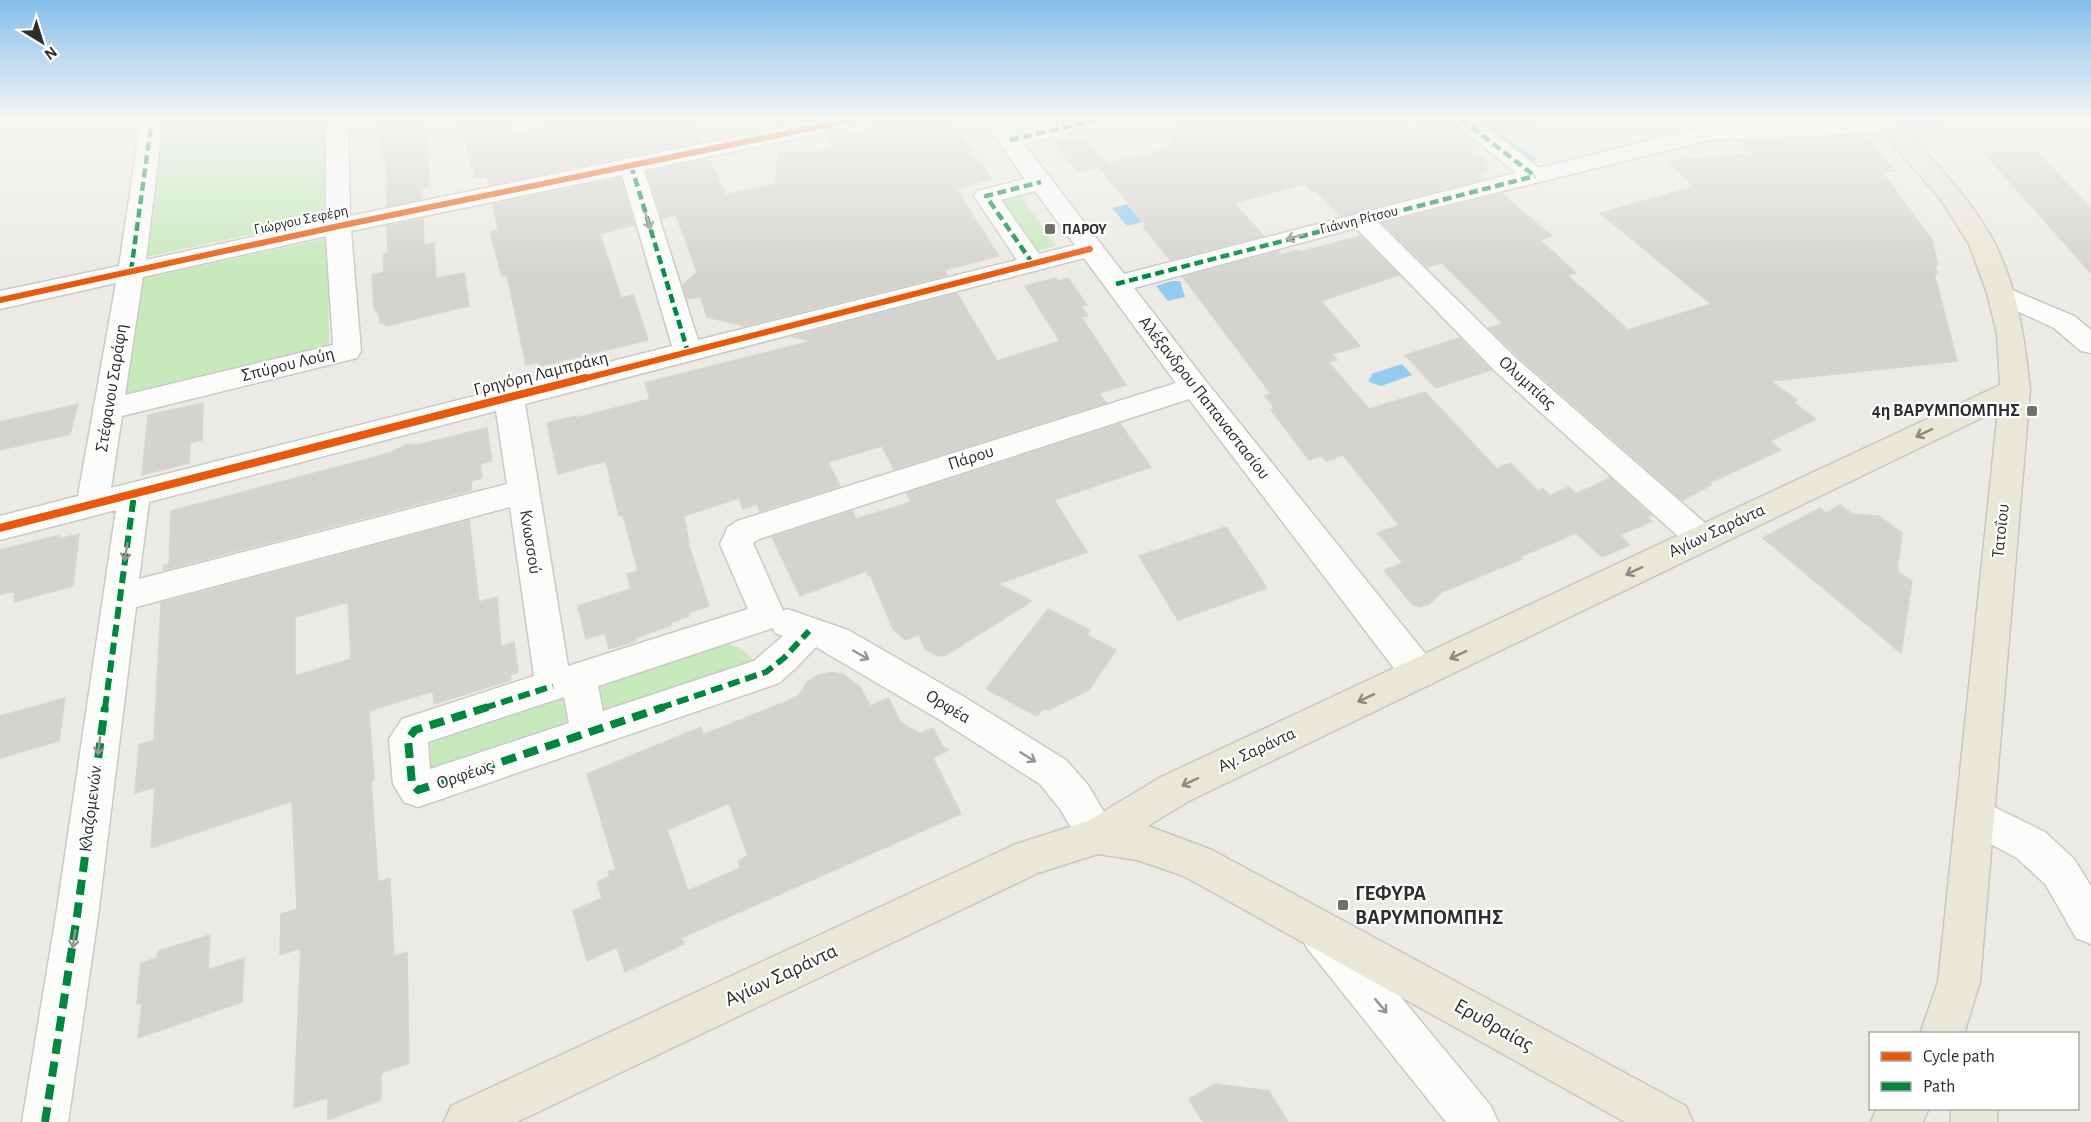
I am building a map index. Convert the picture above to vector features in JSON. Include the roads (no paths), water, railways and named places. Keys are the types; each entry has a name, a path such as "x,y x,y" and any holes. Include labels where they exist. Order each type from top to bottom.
{"main road":[{"name":"Τατοΐου","path":"1930,171 1966,218 1982,244 2000,293 2011,334 2015,390 1959,982 1943,1032"},
{"name":"Αγίων Σαράντα","path":"1419,673 2015,390"},
{"name":"Αγ. Σαράντα","path":"1098,836 1175,789 1419,673"},
{"name":"Αγίων Σαράντα","path":"467,1122 1030,857 1098,836"},
{"name":"Ερυθραίας","path":"1098,836 1132,839 1165,848 1198,863 1670,1122"},
{"name":"Τατοΐου","path":"1959,982 1965,1032"},
{"path":"1894,1122 1904,1110"}],"street":[{"name":"Στέφανου Σαράφη","path":"92,505 131,271 145,171"},
{"name":"Σπύρου Λούη","path":"109,409 347,351 338,171"},
{"name":"Γιώργου Σεφέρη","path":"0,300 601,171"},
{"path":"634,171 688,352"},
{"name":"Αλέξανδρου Παπαναστασίου","path":"1033,171 1195,387 1419,673"},
{"path":"1529,171 1535,176"},
{"name":"Γιάννη Ρίτσου","path":"1116,284 1361,219 1561,171"},
{"path":"1033,264 986,196 1041,182"},
{"name":"Ολυμπίας","path":"1361,219 1506,365 1702,539"},
{"name":"Γρηγόρη Λαμπράκη","path":"0,528 1090,249"},
{"path":"2000,293 2064,322 2091,344"},
{"name":"Πάρου","path":"768,616 736,544 739,536 748,530 1195,387"},
{"name":"Κνωσσού","path":"509,398 522,492 566,682 589,733"},
{"path":"119,598 522,492"},
{"name":"Κλαζομενών","path":"45,1122 77,916 134,495"},
{"name":"Ορφέως","path":"768,616 415,730 408,739 412,784 418,790 765,672 784,658 809,631"},
{"name":"Ορφέα","path":"768,616 836,640 953,709 1053,772 1074,797 1098,836"},
{"path":"1976,816 2031,845 2060,872 2091,924"},
{"name":"Ερυθραίας","path":"1317,928 1475,1122"}],"water":[{"path":"1127,204 1142,222 1127,226 1112,208"},
{"path":"1180,281 1185,297 1168,301 1156,286"},
{"path":"1402,364 1412,375 1381,386 1369,382 1371,374"}],"place":[{"name":"ΠΑΡΟΥ","path":"1050,229"},
{"name":"4η ΒΑΡΥΜΠΟΜΠΗΣ","path":"2032,411"},
{"name":"ΓΕΦΥΡΑ ΒΑΡΥΜΠΟΜΠΗΣ","path":"1343,905"}]}
